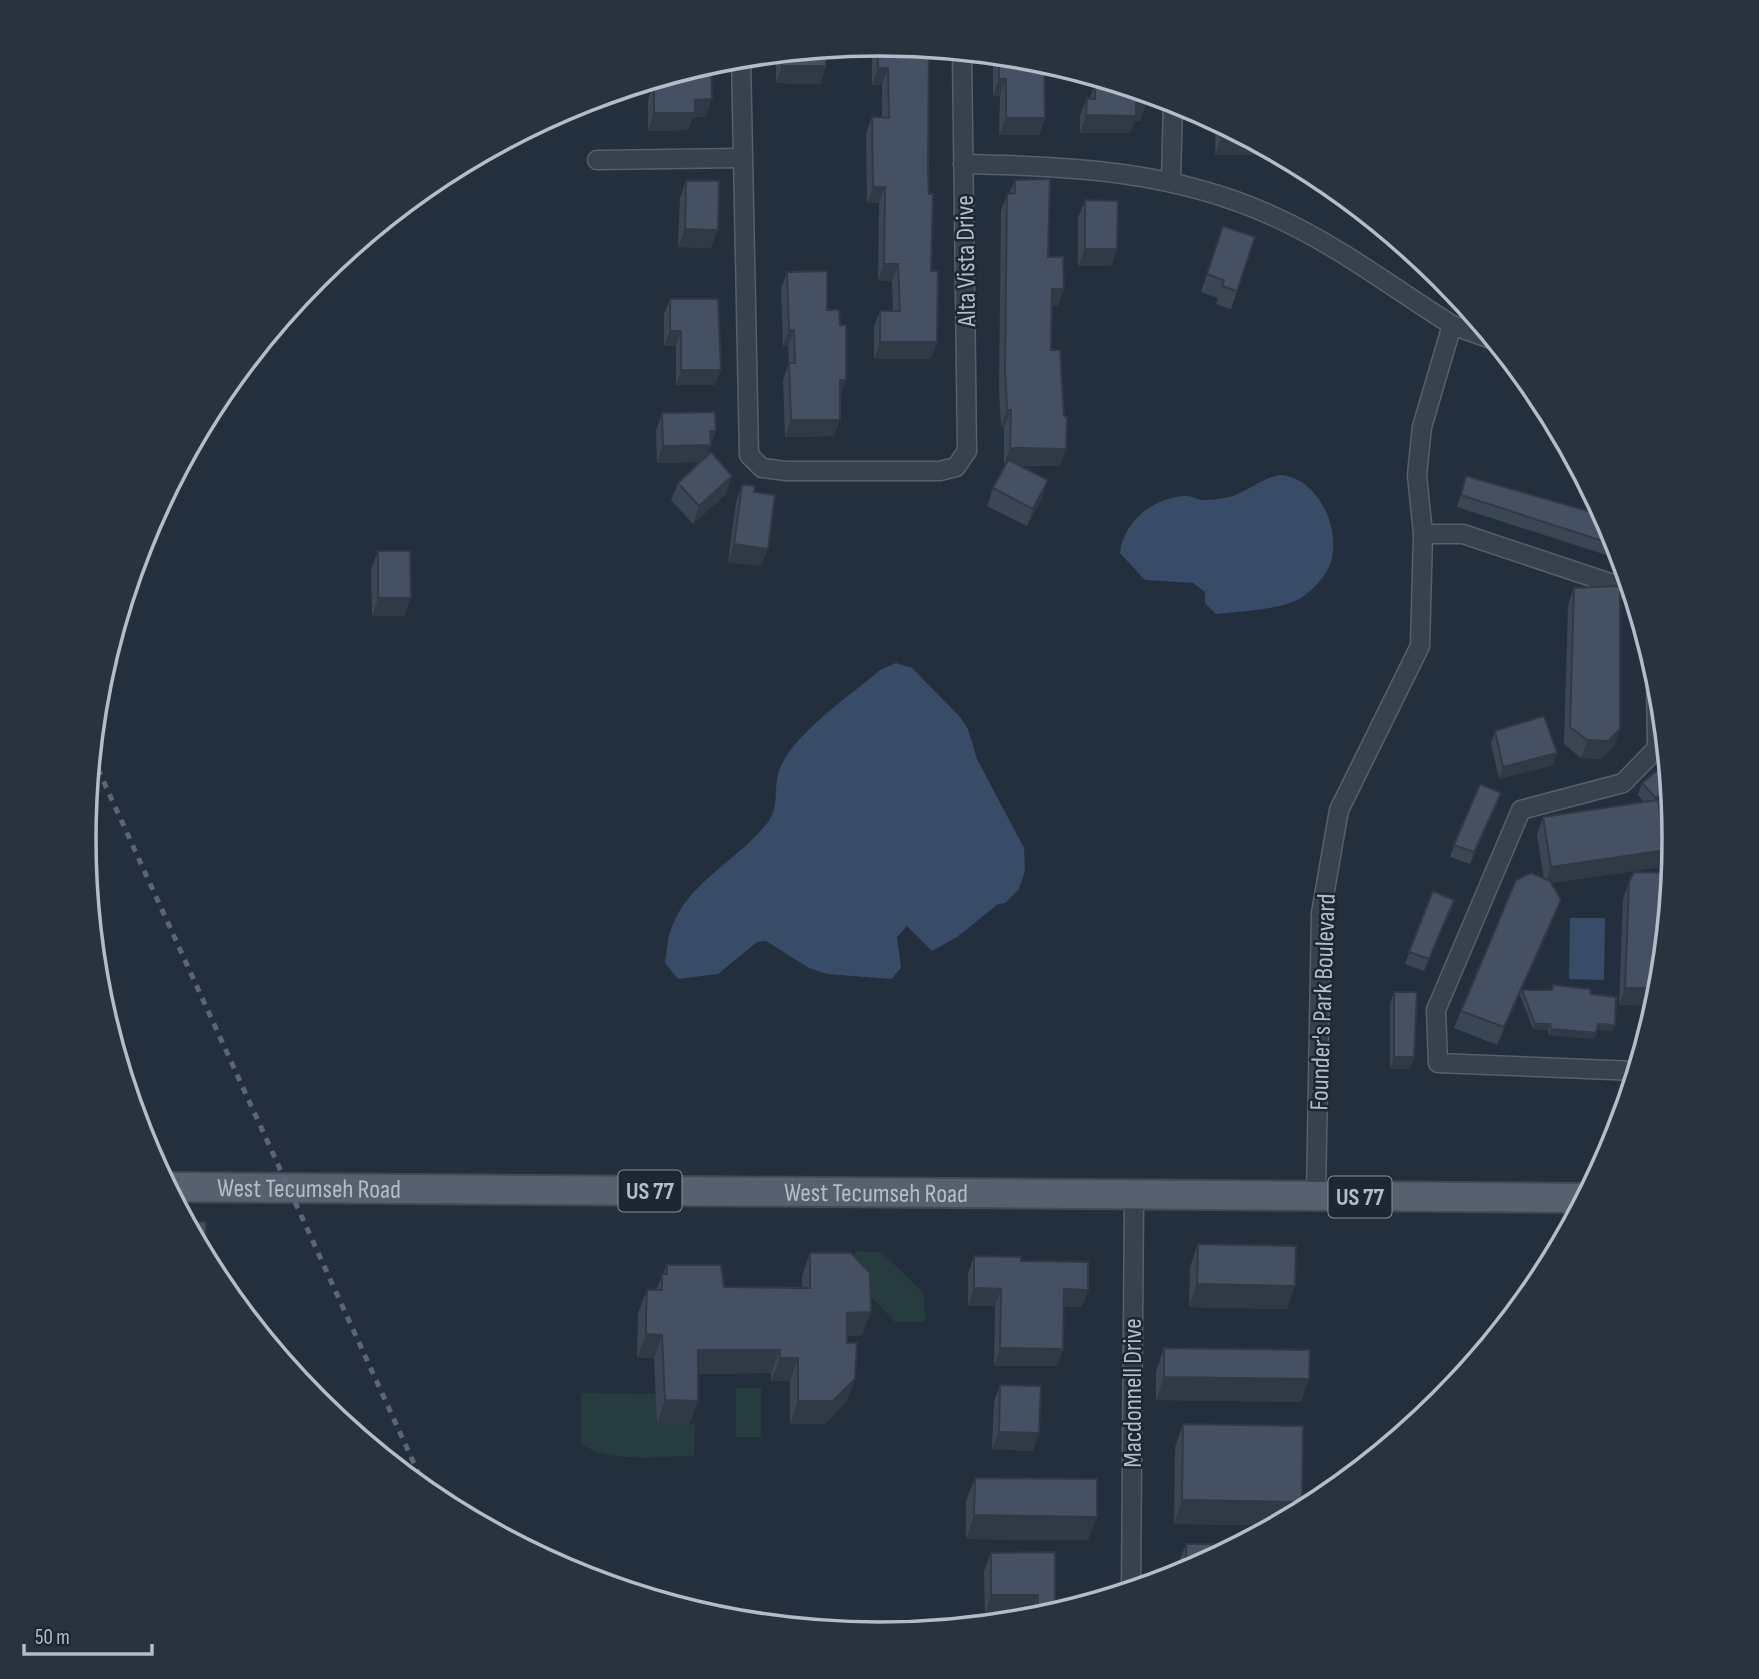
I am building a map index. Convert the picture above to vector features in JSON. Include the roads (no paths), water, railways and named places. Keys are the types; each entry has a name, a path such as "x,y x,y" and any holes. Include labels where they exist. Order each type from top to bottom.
{"main road":[{"name":"West Tecumseh Road","path":"178,1187 1576,1198"}],"street":[{"name":"Alta Vista Drive","path":"741,158 749,455 762,468 786,471 940,471 956,467 967,452 962,61"},
{"path":"597,160 741,158 741,69"},
{"path":"1171,181 1173,114"},
{"path":"963,164 1072,166 1171,181 1275,216 1452,325 1478,334"},
{"name":"Founder's Park Boulevard","path":"1316,1196 1321,913 1339,810 1420,646 1423,534 1417,475 1422,427 1452,325"},
{"path":"1423,534 1463,534 1620,586"},
{"path":"1627,1071 1438,1063 1436,1010 1521,810 1623,783 1657,752"},
{"name":"Macdonnell Drive","path":"1131,1581 1134,1195"}],"water":[{"path":"1280,475 1294,478 1307,486 1317,497 1326,511 1333,542 1327,571 1316,586 1293,602 1271,608 1216,614 1205,603 1205,592 1193,583 1145,580 1120,553 1122,542 1133,522 1160,502 1183,496 1203,500 1225,498"},
{"path":"896,663 912,668 960,717 968,729 977,759 1024,848 1025,870 1019,889 1005,903 998,904 957,937 932,951 907,926 897,937 901,968 891,979 827,974 809,968 766,941 757,942 718,974 678,979 665,963 672,927 690,897 768,822 774,810 777,778 786,757 808,730 823,717 880,670"},
{"path":"1570,918 1605,918 1604,980 1569,979"}],"railway":[{"path":"100,773 418,1472"}]}
